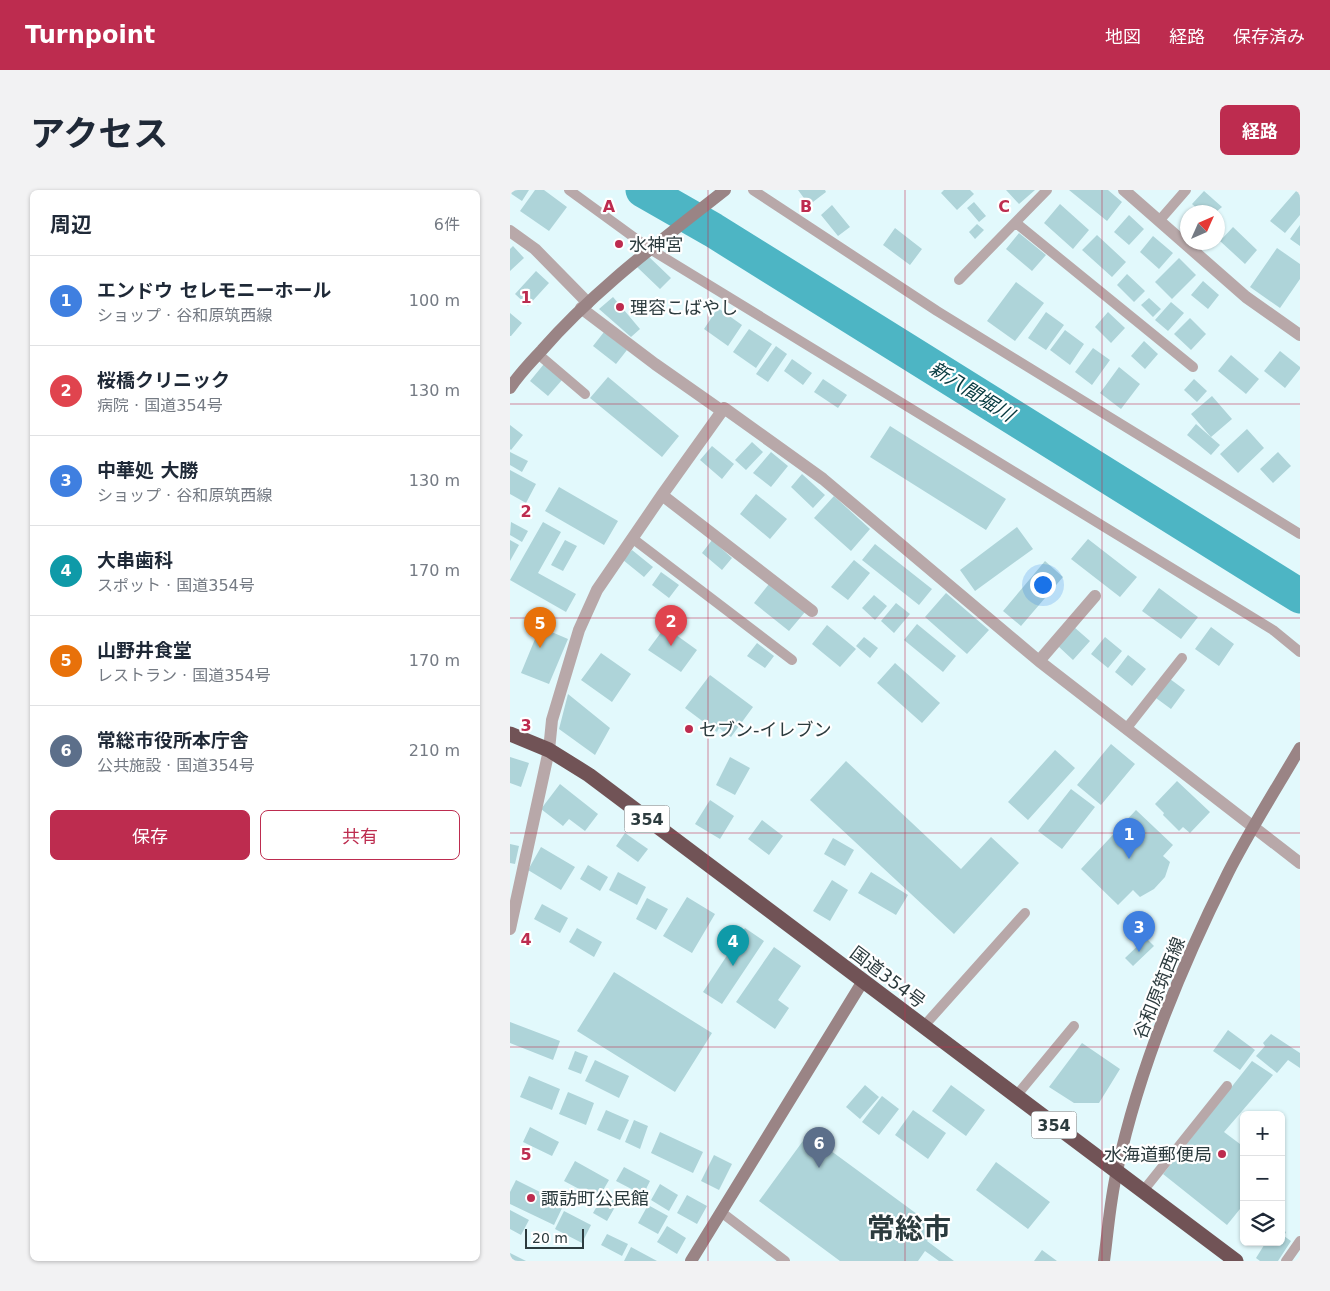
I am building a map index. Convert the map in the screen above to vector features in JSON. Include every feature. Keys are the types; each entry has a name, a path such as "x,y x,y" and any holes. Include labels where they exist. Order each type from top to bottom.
{"highway":[{"name":"国道354号","path":"510,734 549,750 589,775 1236,1261"}],"street":[{"path":"510,388 538,354 585,305 653,247 725,190"},
{"path":"1124,190 1246,297 1300,335"},
{"path":"510,231 535,249 585,305 655,364 722,411"},
{"path":"510,929 549,750 552,720 580,626 597,590 724,408 823,479 1039,661 1300,863"},
{"path":"662,495 812,611"},
{"path":"1039,661 1095,596"},
{"name":"谷和原筑西線","path":"1104,1261 1117,1171 1145,1069 1181,974 1229,872 1300,748"},
{"path":"691,1261 863,981"}],"lane":[{"path":"569,190 653,247 1273,630 1300,652"},
{"path":"754,190 937,312 1300,534"},
{"path":"959,280 1047,190"},
{"path":"1159,221 1186,190"},
{"path":"1016,223 1193,367"},
{"path":"538,354 585,394"},
{"path":"632,538 792,660"},
{"path":"1126,729 1182,658"},
{"path":"923,1027 1025,913"},
{"path":"1016,1096 1074,1026"},
{"path":"1143,1191 1227,1086"},
{"path":"721,1212 785,1261"},
{"path":"1286,1261 1300,1241"}],"building":[{"path":"510,190 529,190 522,201 510,193"},
{"path":"535,190 544,190 567,207 549,231 520,211"},
{"path":"798,190 825,190 826,192 809,205"},
{"path":"944,190 970,190 974,194 957,210 941,193"},
{"path":"1006,190 1035,190 1019,204"},
{"path":"1069,190 1108,190 1122,202 1107,221"},
{"path":"1297,190 1300,190 1300,215 1285,233 1270,221"},
{"path":"1204,191 1220,205 1193,205 1192,204"},
{"path":"974,202 986,216 979,222 967,208"},
{"path":"1060,204 1089,230 1073,249 1044,223"},
{"path":"832,205 850,227 838,236 821,215"},
{"path":"1129,215 1144,229 1129,245 1114,232"},
{"path":"977,224 984,230 975,239 969,232"},
{"path":"1300,225 1300,246 1290,239"},
{"path":"1233,227 1257,250 1245,264 1225,246 1225,236"},
{"path":"895,228 922,249 910,265 883,245"},
{"path":"1019,233 1046,255 1032,271 1006,249"},
{"path":"1097,235 1126,262 1112,277 1082,250"},
{"path":"1153,236 1173,253 1159,269 1140,252"},
{"path":"513,246 524,258 510,271 510,249"},
{"path":"1277,248 1300,264 1300,279 1280,308 1250,287"},
{"path":"647,255 671,278 660,289 637,267"},
{"path":"1179,258 1196,275 1172,299 1155,282"},
{"path":"536,271 549,283 528,306 515,294"},
{"path":"1127,274 1145,291 1134,302 1117,285"},
{"path":"1203,281 1219,295 1208,309 1191,295"},
{"path":"1016,282 1044,303 1015,341 987,321"},
{"path":"613,297 640,329 631,337 599,309"},
{"path":"1149,298 1161,309 1153,317 1141,305"},
{"path":"1171,302 1184,313 1168,331 1155,320"},
{"path":"718,308 742,325 728,346 704,329"},
{"path":"1046,312 1064,325 1046,350 1028,338"},
{"path":"1108,312 1125,328 1111,343 1095,327"},
{"path":"510,313 522,323 511,336 510,336"},
{"path":"1190,318 1206,334 1191,350 1174,334"},
{"path":"749,329 772,344 756,368 733,352"},
{"path":"1065,330 1084,344 1070,365 1050,350"},
{"path":"604,332 627,350 616,364 593,346"},
{"path":"1144,341 1158,354 1145,369 1131,356"},
{"path":"776,346 787,354 768,382 756,374"},
{"path":"1093,348 1110,360 1092,385 1075,372"},
{"path":"1280,351 1300,367 1285,388 1264,371"},
{"path":"1231,355 1259,379 1246,394 1218,371"},
{"path":"792,359 812,373 803,385 784,371"},
{"path":"544,364 562,380 548,396 530,381"},
{"path":"1119,367 1140,384 1121,409 1100,393"},
{"path":"608,377 679,436 662,457 590,398"},
{"path":"823,379 847,395 838,408 814,392"},
{"path":"1194,379 1207,391 1197,402 1184,390"},
{"path":"1212,396 1232,419 1211,437 1191,414"},
{"path":"1196,424 1220,445 1211,455 1187,435"},
{"path":"510,425 523,435 511,450 510,449"},
{"path":"890,426 1006,499 986,530 870,457"},
{"path":"1247,429 1264,448 1238,473 1220,454"},
{"path":"752,442 763,452 746,470 735,460"},
{"path":"712,446 734,464 722,479 700,460"},
{"path":"510,452 528,461 522,472 510,465"},
{"path":"771,452 788,466 771,487 753,473"},
{"path":"1278,452 1291,466 1273,483 1260,469"},
{"path":"510,470 536,484 526,503 510,494"},
{"path":"802,474 825,495 813,508 791,487"},
{"path":"559,487 618,521 604,545 545,511"},
{"path":"756,494 787,519 770,539 740,514"},
{"path":"834,496 870,529 851,551 814,518"},
{"path":"511,522 528,531 522,542 510,535"},
{"path":"543,522 561,532 538,573 576,594 566,612 510,580"},
{"path":"1017,527 1033,549 975,591 960,570"},
{"path":"1088,539 1137,577 1120,597 1071,559"},
{"path":"510,540 519,545 510,561"},
{"path":"565,540 577,546 563,571 551,565"},
{"path":"712,540 732,558 722,570 702,553"},
{"path":"875,544 932,589 919,605 862,560"},
{"path":"632,550 653,567 644,577 623,560"},
{"path":"854,560 870,573 848,600 831,587"},
{"path":"1045,561 1063,577 1021,626 1003,611"},
{"path":"661,572 679,585 669,598 652,585"},
{"path":"769,584 805,612 789,631 754,603"},
{"path":"1159,588 1198,617 1181,639 1142,611"},
{"path":"946,593 989,630 967,654 925,617"},
{"path":"874,595 887,606 875,620 862,608"},
{"path":"896,603 910,614 894,633 881,621"},
{"path":"917,624 956,656 943,672 904,640"},
{"path":"827,625 856,649 840,667 812,644"},
{"path":"540,627 568,639 549,684 521,673"},
{"path":"665,627 697,650 681,672 648,650"},
{"path":"1074,627 1090,641 1073,660 1058,646"},
{"path":"1211,627 1234,644 1219,666 1195,649"},
{"path":"864,637 878,648 870,658 856,646"},
{"path":"1105,637 1122,651 1108,668 1091,654"},
{"path":"757,643 774,656 765,668 747,656"},
{"path":"601,653 631,674 612,702 581,680"},
{"path":"1128,655 1146,669 1132,686 1115,672"},
{"path":"895,663 940,703 922,723 877,683"},
{"path":"710,675 753,707 731,737 719,728 717,732 685,708"},
{"path":"1170,679 1185,690 1171,709 1156,698"},
{"path":"568,694 610,728 595,755 559,729"},
{"path":"1111,744 1135,764 1101,805 1077,785"},
{"path":"1055,750 1075,768 1028,820 1008,802"},
{"path":"510,757 529,763 521,787 510,783"},
{"path":"730,757 750,768 735,795 716,785"},
{"path":"846,761 961,869 991,837 1019,863 954,934 810,800"},
{"path":"1177,781 1210,812 1190,833 1183,827 1179,831 1155,804"},
{"path":"560,784 598,814 585,831 569,819 563,826 541,809"},
{"path":"1071,789 1095,807 1062,849 1038,831"},
{"path":"710,800 734,816 720,839 695,824"},
{"path":"1136,810 1173,845 1163,856 1170,862 1165,877 1154,889 1140,897 1133,890 1118,905 1081,869"},
{"path":"762,820 783,836 769,855 748,839"},
{"path":"625,833 648,849 638,862 616,846"},
{"path":"833,838 854,850 845,866 824,854"},
{"path":"510,844 519,846 515,864 510,863"},
{"path":"541,847 575,867 561,890 528,870"},
{"path":"588,865 608,877 600,891 580,879"},
{"path":"618,872 646,887 637,905 609,890"},
{"path":"871,872 908,895 896,915 858,893"},
{"path":"832,880 848,890 830,921 813,911"},
{"path":"687,897 715,914 692,953 663,936"},
{"path":"647,898 668,909 656,930 636,919"},
{"path":"542,904 568,918 560,933 534,919"},
{"path":"577,928 602,942 594,957 569,942"},
{"path":"745,928 764,941 722,1004 703,992"},
{"path":"1146,938 1154,946 1133,966 1125,958"},
{"path":"774,947 801,966 778,1000 789,1008 775,1029 736,1002"},
{"path":"614,972 712,1033 675,1092 577,1031"},
{"path":"510,1022 560,1041 553,1060 510,1043"},
{"path":"1228,1030 1255,1050 1240,1070 1213,1051"},
{"path":"1271,1034 1300,1053 1300,1068 1288,1060 1277,1073 1256,1056 1265,1046 1263,1043"},
{"path":"1082,1043 1120,1069 1099,1103 1074,1103 1049,1087"},
{"path":"575,1051 588,1056 581,1074 568,1069"},
{"path":"595,1060 629,1076 619,1098 585,1081"},
{"path":"1252,1061 1273,1075 1242,1111 1240,1111 1224,1132 1240,1144 1240,1209 1227,1225 1163,1174"},
{"path":"529,1076 560,1089 552,1110 520,1097"},
{"path":"865,1085 879,1097 860,1119 846,1107"},
{"path":"951,1085 985,1110 966,1136 932,1111"},
{"path":"568,1092 594,1103 586,1125 559,1114"},
{"path":"882,1096 899,1109 879,1135 862,1122"},
{"path":"606,1110 629,1120 620,1140 597,1130"},
{"path":"913,1110 946,1133 928,1159 895,1135"},
{"path":"634,1120 648,1126 640,1149 625,1142"},
{"path":"530,1127 559,1142 552,1156 523,1142"},
{"path":"660,1132 703,1152 693,1173 651,1153"},
{"path":"808,1134 936,1228 927,1241 954,1261 939,1261 925,1251 918,1261 840,1261 759,1201"},
{"path":"714,1155 732,1164 719,1190 701,1181"},
{"path":"575,1161 609,1180 598,1199 564,1181"},
{"path":"996,1162 1050,1202 1028,1229 976,1190"},
{"path":"624,1167 650,1181 643,1195 616,1181"},
{"name":"諏訪町公民館","path":"516,1180 564,1204 554,1225 510,1204 510,1192"},
{"path":"660,1184 678,1195 669,1211 651,1200"},
{"path":"605,1192 619,1200 607,1221 593,1213"},
{"path":"687,1195 707,1206 697,1224 677,1213"},
{"path":"648,1205 668,1216 658,1234 638,1223"},
{"path":"510,1210 529,1220 521,1235 510,1229"},
{"path":"564,1211 591,1225 582,1243 555,1229"},
{"path":"667,1226 686,1238 677,1254 657,1242"},
{"path":"607,1234 628,1244 622,1256 601,1245"},
{"path":"1285,1237 1291,1241 1278,1261 1260,1261 1256,1258 1264,1246 1285,1246"},
{"path":"631,1247 657,1261 624,1261"},
{"path":"1042,1250 1057,1261 1034,1261"},
{"path":"510,1253 526,1261 510,1261"}],"waterway":[{"name":"新八間堀川","path":"643,190 713,230 1300,596"}],"place":[{"name":"水神宮","path":"619,244"},
{"name":"理容こばやし","path":"620,307"},
{"name":"桜橋クリニック","path":"671,646"},
{"name":"山野井食堂","path":"540,648"},
{"name":"セブン-イレブン","path":"689,729"},
{"name":"エンドウ セレモニーホール","path":"1129,859"},
{"name":"中華処 大勝","path":"1139,952"},
{"name":"大串歯科","path":"733,966"},
{"name":"水海道郵便局","path":"1222,1154"},
{"name":"常総市役所本庁舎","path":"819,1168"},
{"name":"諏訪町公民館","path":"531,1198"}],"district":[{"name":"常総市","path":"909,1228"}]}
